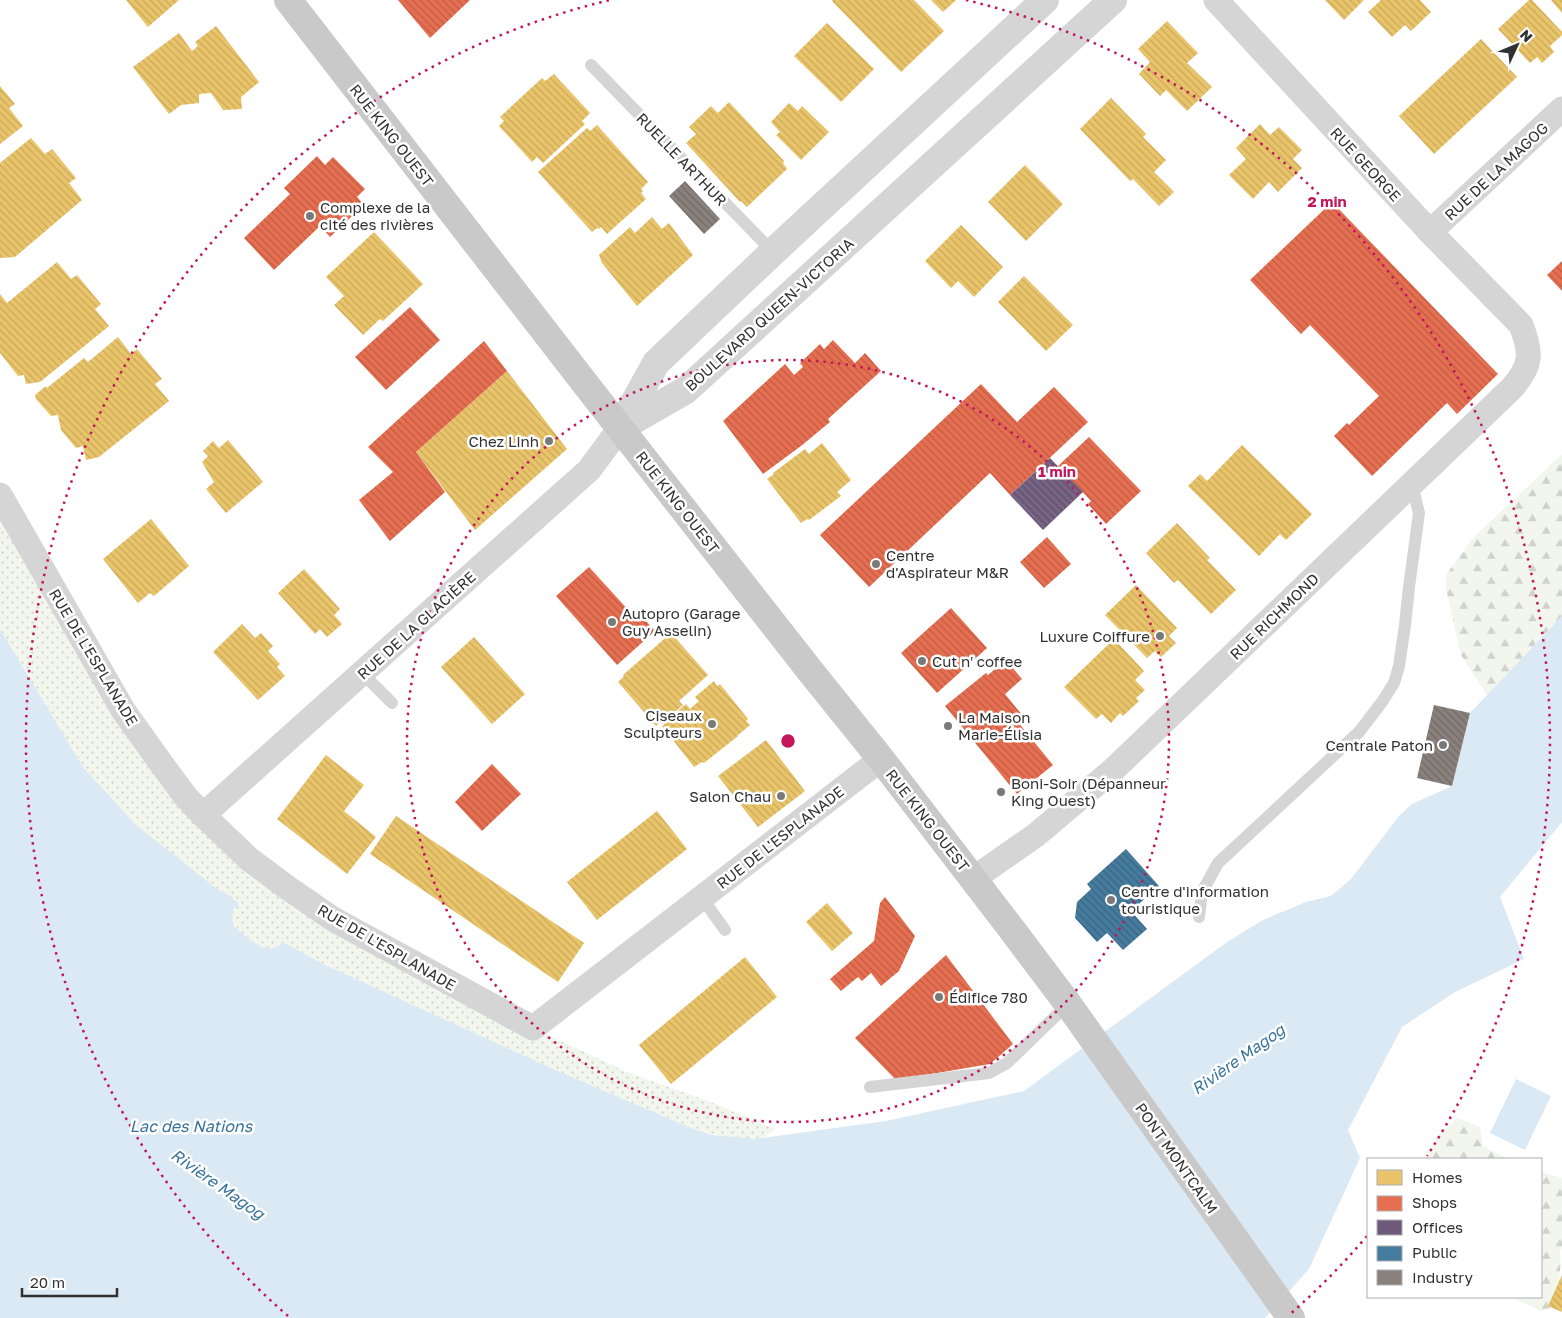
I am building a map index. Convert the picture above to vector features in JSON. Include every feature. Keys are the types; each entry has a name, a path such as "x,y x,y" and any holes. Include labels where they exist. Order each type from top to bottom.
{"main road":[{"name":"RUE KING OUEST","path":"288,0 620,428 881,759 1068,1004"},
{"name":"PONT MONTCALM","path":"1068,1004 1288,1314"}],"street":[{"path":"620,428 656,363 1045,0"},
{"name":"BOULEVARD QUEEN-VICTORIA","path":"620,428 686,390 1113,0"},
{"name":"RUE GEORGE","path":"1216,0 1430,232 1521,325"},
{"name":"RUE DE LA MAGOG","path":"1430,232 1562,109"},
{"name":"RUE RICHMOND","path":"974,879 1036,835 1113,770 1512,388 1521,378 1528,364 1528,344 1521,325"},
{"name":"RUE DE LA GLACIÈRE","path":"203,815 590,470 620,428"},
{"name":"RUE DE L'ESPLANADE","path":"0,495 124,710 186,797 203,815 249,859 333,919 533,1028 881,759"}],"lane":[{"name":"RUELLE ARTHUR","path":"591,65 773,252"},
{"path":"1199,918 1202,892 1218,863 1358,732 1382,702 1394,683 1399,666 1419,513 1412,485"},
{"path":"362,673 392,703"},
{"path":"702,898 725,930"},
{"path":"870,1087 989,1073 1007,1063 1068,1004"}],"green space":[{"path":"1562,454 1562,616 1487,695 1461,655 1446,589 1446,575 1472,539"},
{"path":"0,495 123,710 249,859 533,1028 627,1072 716,1104 775,1129 762,1138 736,1139 691,1128 560,1072 321,963 283,942 278,946 267,948 250,941 233,922 233,910 238,904 229,895 220,891 137,826 83,767 0,629"},
{"path":"1458,1118 1480,1127 1483,1146 1506,1158 1426,1158 1436,1137"},
{"path":"1542,1172 1562,1178 1562,1246 1560,1251 1559,1281 1555,1294 1550,1308 1541,1311 1513,1298 1542,1298"}],"water":[{"name":"Lac des Nations","path":"1562,616 1562,822 1500,897 1524,959 1455,992 1402,1027 1348,1130 1360,1158 1309,1269 1265,1318 0,1318 0,629 83,767 137,826 239,904 233,910 233,923 248,939 268,948 278,946 283,942 321,963 560,1072 691,1128 712,1135 755,1139 886,1121 1024,1091 1227,942 1263,920 1306,902 1331,896 1351,879 1399,816 1412,804 1452,786 1470,713"},
{"path":"1516,1079 1551,1096 1525,1150 1490,1133"}],"building: Homes":[{"path":"126,0 179,0 148,27"},
{"path":"833,0 914,0 944,31 901,72"},
{"path":"931,0 956,0 943,12"},
{"path":"1325,0 1364,0 1344,20"},
{"path":"1381,0 1420,0 1431,12 1411,31 1405,25 1392,37 1368,12"},
{"path":"1529,0 1532,0 1562,32 1562,35 1550,46 1554,52 1542,63 1537,57 1530,63 1498,29"},
{"path":"1551,0 1562,0 1562,13"},
{"path":"1167,21 1198,53 1187,63 1212,87 1187,111 1166,90 1160,96 1139,74 1150,62 1138,49"},
{"path":"827,23 874,69 841,102 794,56"},
{"path":"216,26 259,82 241,97 242,109 223,110 211,93 199,94 199,103 181,105 169,114 133,67 179,33 192,51 198,46 195,42"},
{"path":"1481,39 1517,77 1434,154 1399,116"},
{"path":"554,74 590,113 582,121 585,124 543,163 537,157 532,162 499,126 504,121 500,117 542,78 545,81"},
{"path":"0,86 15,104 9,108 23,126 0,144"},
{"path":"1111,98 1146,134 1143,137 1166,160 1154,172 1174,192 1159,206 1133,179 1130,181 1080,129"},
{"path":"729,102 784,161 783,163 787,169 747,207 740,202 686,143 696,134 689,127 711,106 718,113"},
{"path":"789,103 798,111 802,106 829,132 801,160 776,135 780,132 771,122"},
{"path":"1260,124 1270,135 1279,127 1302,150 1293,159 1302,168 1278,192 1269,182 1253,199 1229,175 1246,159 1236,148"},
{"path":"597,125 648,182 641,189 643,191 641,193 646,199 607,234 601,227 592,232 538,172 587,128 590,131"},
{"path":"31,138 45,154 52,149 76,178 69,183 82,200 15,257 0,258 0,163"},
{"path":"1025,165 1063,204 1026,241 988,202"},
{"path":"652,217 662,229 669,223 693,255 637,306 602,263 599,255 630,227 635,233"},
{"path":"961,225 1003,267 974,297 958,281 951,288 925,261"},
{"path":"374,232 423,284 383,321 380,319 363,335 334,305 344,296 326,277"},
{"path":"57,262 71,279 77,275 101,304 95,309 109,326 40,382 26,384 24,375 18,376 0,353 0,294 7,303"},
{"path":"1024,276 1073,325 1046,351 998,302"},
{"path":"118,337 131,354 137,349 162,379 155,384 169,401 99,457 86,460 83,446 76,448 61,430 58,415 51,416 36,399 35,395 46,386 47,388 84,358 88,362"},
{"path":"507,371 567,449 475,530 416,452"},
{"path":"228,440 263,482 226,513 206,489 214,482 202,462 208,456 203,451 213,441 219,448"},
{"path":"822,443 851,480 837,492 841,496 809,520 807,519 801,523 767,479 805,449 809,454"},
{"path":"1242,445 1312,514 1286,540 1280,534 1259,556 1188,486 1200,474 1207,481"},
{"path":"151,519 189,566 154,596 150,593 138,603 103,559"},
{"path":"1177,523 1210,558 1207,560 1236,590 1211,614 1178,580 1174,583 1146,553"},
{"path":"304,569 340,609 334,615 342,624 327,637 320,629 315,634 278,593"},
{"path":"1136,585 1177,628 1169,636 1176,643 1161,657 1155,651 1147,658 1105,615"},
{"path":"242,624 255,638 261,633 273,646 268,651 280,664 277,667 285,676 258,700 213,652"},
{"path":"671,633 708,675 679,701 683,705 656,726 618,682 623,675"},
{"path":"474,637 525,694 492,724 441,667"},
{"path":"1114,639 1144,671 1135,680 1145,690 1136,698 1139,701 1123,716 1120,713 1111,723 1102,714 1096,719 1064,687"},
{"path":"714,681 717,686 720,684 748,719 746,721 750,725 704,763 702,762 694,767 662,726 686,704 690,709 699,701 695,697"},
{"path":"766,740 805,791 758,827 718,776"},
{"path":"326,755 364,785 344,811 376,837 347,874 277,819"},
{"path":"657,811 687,849 597,920 567,882"},
{"path":"396,816 584,943 558,982 370,854"},
{"path":"827,903 853,933 832,951 806,922"},
{"path":"745,957 777,997 671,1084 639,1045"},
{"path":"1562,1275 1562,1312 1548,1306"}],"building: Shops":[{"path":"398,0 470,0 430,38"},
{"name":"Complexe de la cité des rivières","path":"317,156 325,165 333,157 365,189 357,197 364,205 330,237 320,226 274,270 244,238 290,194 284,188"},
{"path":"1332,202 1498,374 1457,414 1447,403 1372,476 1334,436 1347,423 1349,425 1379,396 1310,325 1301,334 1250,280"},
{"path":"1562,261 1562,291 1547,275"},
{"path":"410,307 440,340 386,390 355,357"},
{"path":"833,340 855,363 865,353 881,371 828,419 830,422 763,474 723,421 785,364 794,375 803,367 800,363 820,344 824,349"},
{"path":"484,341 507,371 416,452 445,492 390,541 359,500 393,472 368,447"},
{"path":"981,384 1017,422 1054,387 1088,422 1010,495 990,473 869,587 820,535"},
{"path":"1089,437 1141,491 1106,524 1088,504 1091,501 1058,466"},
{"path":"1047,537 1071,564 1044,588 1020,562"},
{"name":"Autopro (Garage Guy Asselin)","path":"589,567 631,613 635,609 655,631 617,665 556,596"},
{"path":"951,608 987,648 937,693 901,653"},
{"path":"1006,660 1022,679 1005,694 1023,716 1017,721 1053,765 1017,794 945,706 986,673 988,675"},
{"path":"492,764 521,794 482,831 455,802"},
{"path":"885,897 915,936 899,971 881,986 871,973 862,981 858,977 841,991 830,979 874,941 880,903"},
{"name":"Édifice 780","path":"946,955 1013,1044 990,1064 896,1080 855,1038"}],"building: Offices":[{"path":"1050,458 1083,492 1043,530 1010,495"}],"building: Public":[{"name":"Centre d'information touristique","path":"1126,849 1159,886 1131,911 1147,929 1123,950 1107,933 1097,942 1075,918 1077,902 1091,889 1087,884"}],"building: Industry":[{"path":"685,181 720,219 704,234 669,196"},
{"name":"Centrale Paton","path":"1434,705 1470,713 1452,786 1417,778"}],"place":[{"name":"Complexe de la cité des rivières","path":"310,216"},
{"name":"Chez Linh","path":"549,441"},
{"name":"Centre d'Aspirateur M&R","path":"876,564"},
{"name":"Autopro (Garage Guy Asselin)","path":"612,622"},
{"name":"Luxure Coiffure","path":"1160,636"},
{"name":"Cut n′ coffee","path":"922,661"},
{"name":"Ciseaux Sculpteurs","path":"712,724"},
{"name":"La Maison Marie-Élisia","path":"948,726"},
{"name":"Centrale Paton","path":"1443,745"},
{"name":"Boni-Soir (Dépanneur King Ouest)","path":"1001,792"},
{"name":"Salon Chau","path":"781,796"},
{"name":"Centre d'information touristique","path":"1111,900"},
{"name":"Édifice 780","path":"939,997"}],"water label":[{"name":"Rivière Magog","path":"1238,1059"},
{"name":"Rivière Magog","path":"218,1184"}]}
